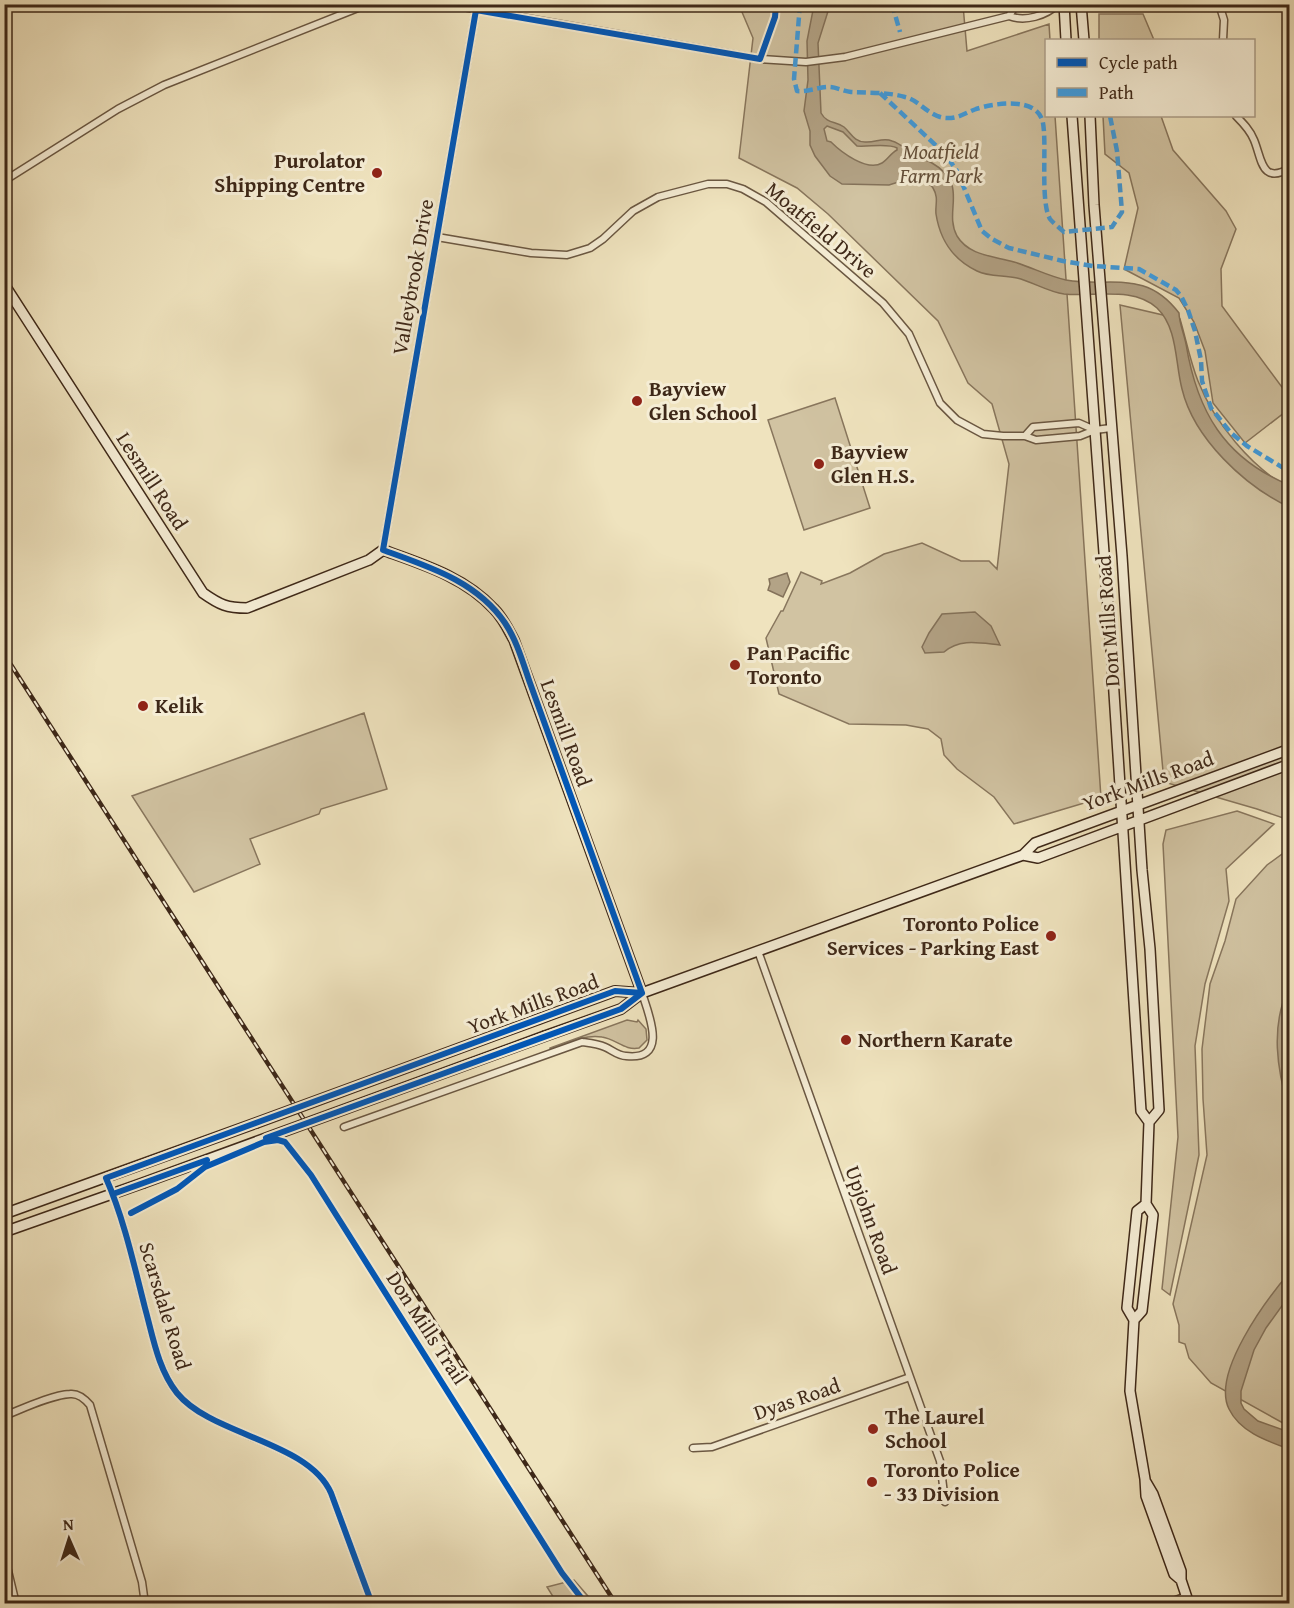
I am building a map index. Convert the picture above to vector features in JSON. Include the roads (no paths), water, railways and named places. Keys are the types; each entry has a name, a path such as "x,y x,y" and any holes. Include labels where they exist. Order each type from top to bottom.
{"main road":[{"path":"1064,4 1066,39"},
{"path":"1081,4 1084,39"},
{"name":"Don Mills Road","path":"1072,117 1122,810 1141,1111 1149,1122"},
{"name":"Don Mills Road","path":"1090,117 1094,205 1122,556 1159,1110 1149,1122 1146,1204 1153,1215 1142,1311 1134,1320"},
{"name":"Lesmill Road","path":"4,284 203,593 227,608 247,608 369,560 382,550 417,562 470,588 495,610 506,624 514,640 642,993"},
{"name":"York Mills Road","path":"4,1232 621,1009 642,993 1023,855 1035,843 1290,749"},
{"name":"York Mills Road","path":"1023,855 1038,858 1290,764"},
{"path":"1132,970 1151,971"},
{"name":"York Mills Road","path":"4,1214 615,992 642,993"},
{"path":"1138,1063 1156,1062"},
{"name":"Don Mills Road","path":"1146,1204 1137,1211 1127,1308 1134,1320 1130,1391 1146,1496 1174,1574 1181,1580 1188,1600"}],"street":[{"path":"4,181 118,109 164,85 368,4"},
{"path":"446,4 775,61 806,62 845,57 1009,16 1019,20 1051,12 1058,4"},
{"path":"1009,16 1014,8 1026,4"},
{"path":"1219,4 1224,20 1223,39"},
{"name":"Valleybrook Drive","path":"382,550 476,10"},
{"path":"1237,117 1254,139 1265,170 1270,174 1276,174 1290,168"},
{"name":"Moatfield Drive","path":"437,237 531,253 567,255 590,248 633,211 658,197 708,184 726,184 743,189 766,202 883,303 909,334 940,403 951,416 970,429 983,434 1025,436 1036,440 1080,436 1095,430 1111,428"},
{"name":"Moatfield Drive","path":"1025,436 1033,427 1079,423 1095,430"},
{"name":"Upjohn Road","path":"758,951 940,1461 945,1502"},
{"path":"344,1127 582,1042 603,1046 626,1056 642,1055 652,1047 654,1034 642,993"},
{"name":"Scarsdale Road","path":"106,1178 113,1194 158,1356 175,1390 200,1411 289,1455 320,1476 328,1487 372,1604"},
{"name":"Dyas Road","path":"693,1448 712,1447 910,1377"},
{"path":"4,1416 72,1393 85,1399 90,1405 142,1582 145,1603 137,1604"},
{"path":"4,1554 16,1604"},
{"path":"1166,1604 1188,1600"}],"railway":[{"path":"4,654 616,1604"}],"place":[{"name":"Purolator Shipping Centre","path":"377,173"},
{"name":"Bayview Glen School","path":"637,401"},
{"name":"Bayview Glen H.S.","path":"819,464"},
{"name":"Pan Pacific Toronto","path":"735,665"},
{"name":"Kelik","path":"143,706"},
{"name":"Toronto Police Services - Parking East","path":"1051,936"},
{"name":"Northern Karate","path":"846,1040"},
{"name":"The Laurel School","path":"873,1429"},
{"name":"Toronto Police - 33 Division","path":"872,1482"}],"park label":[{"name":"Moatfield Farm Park","path":"941,164"}]}
